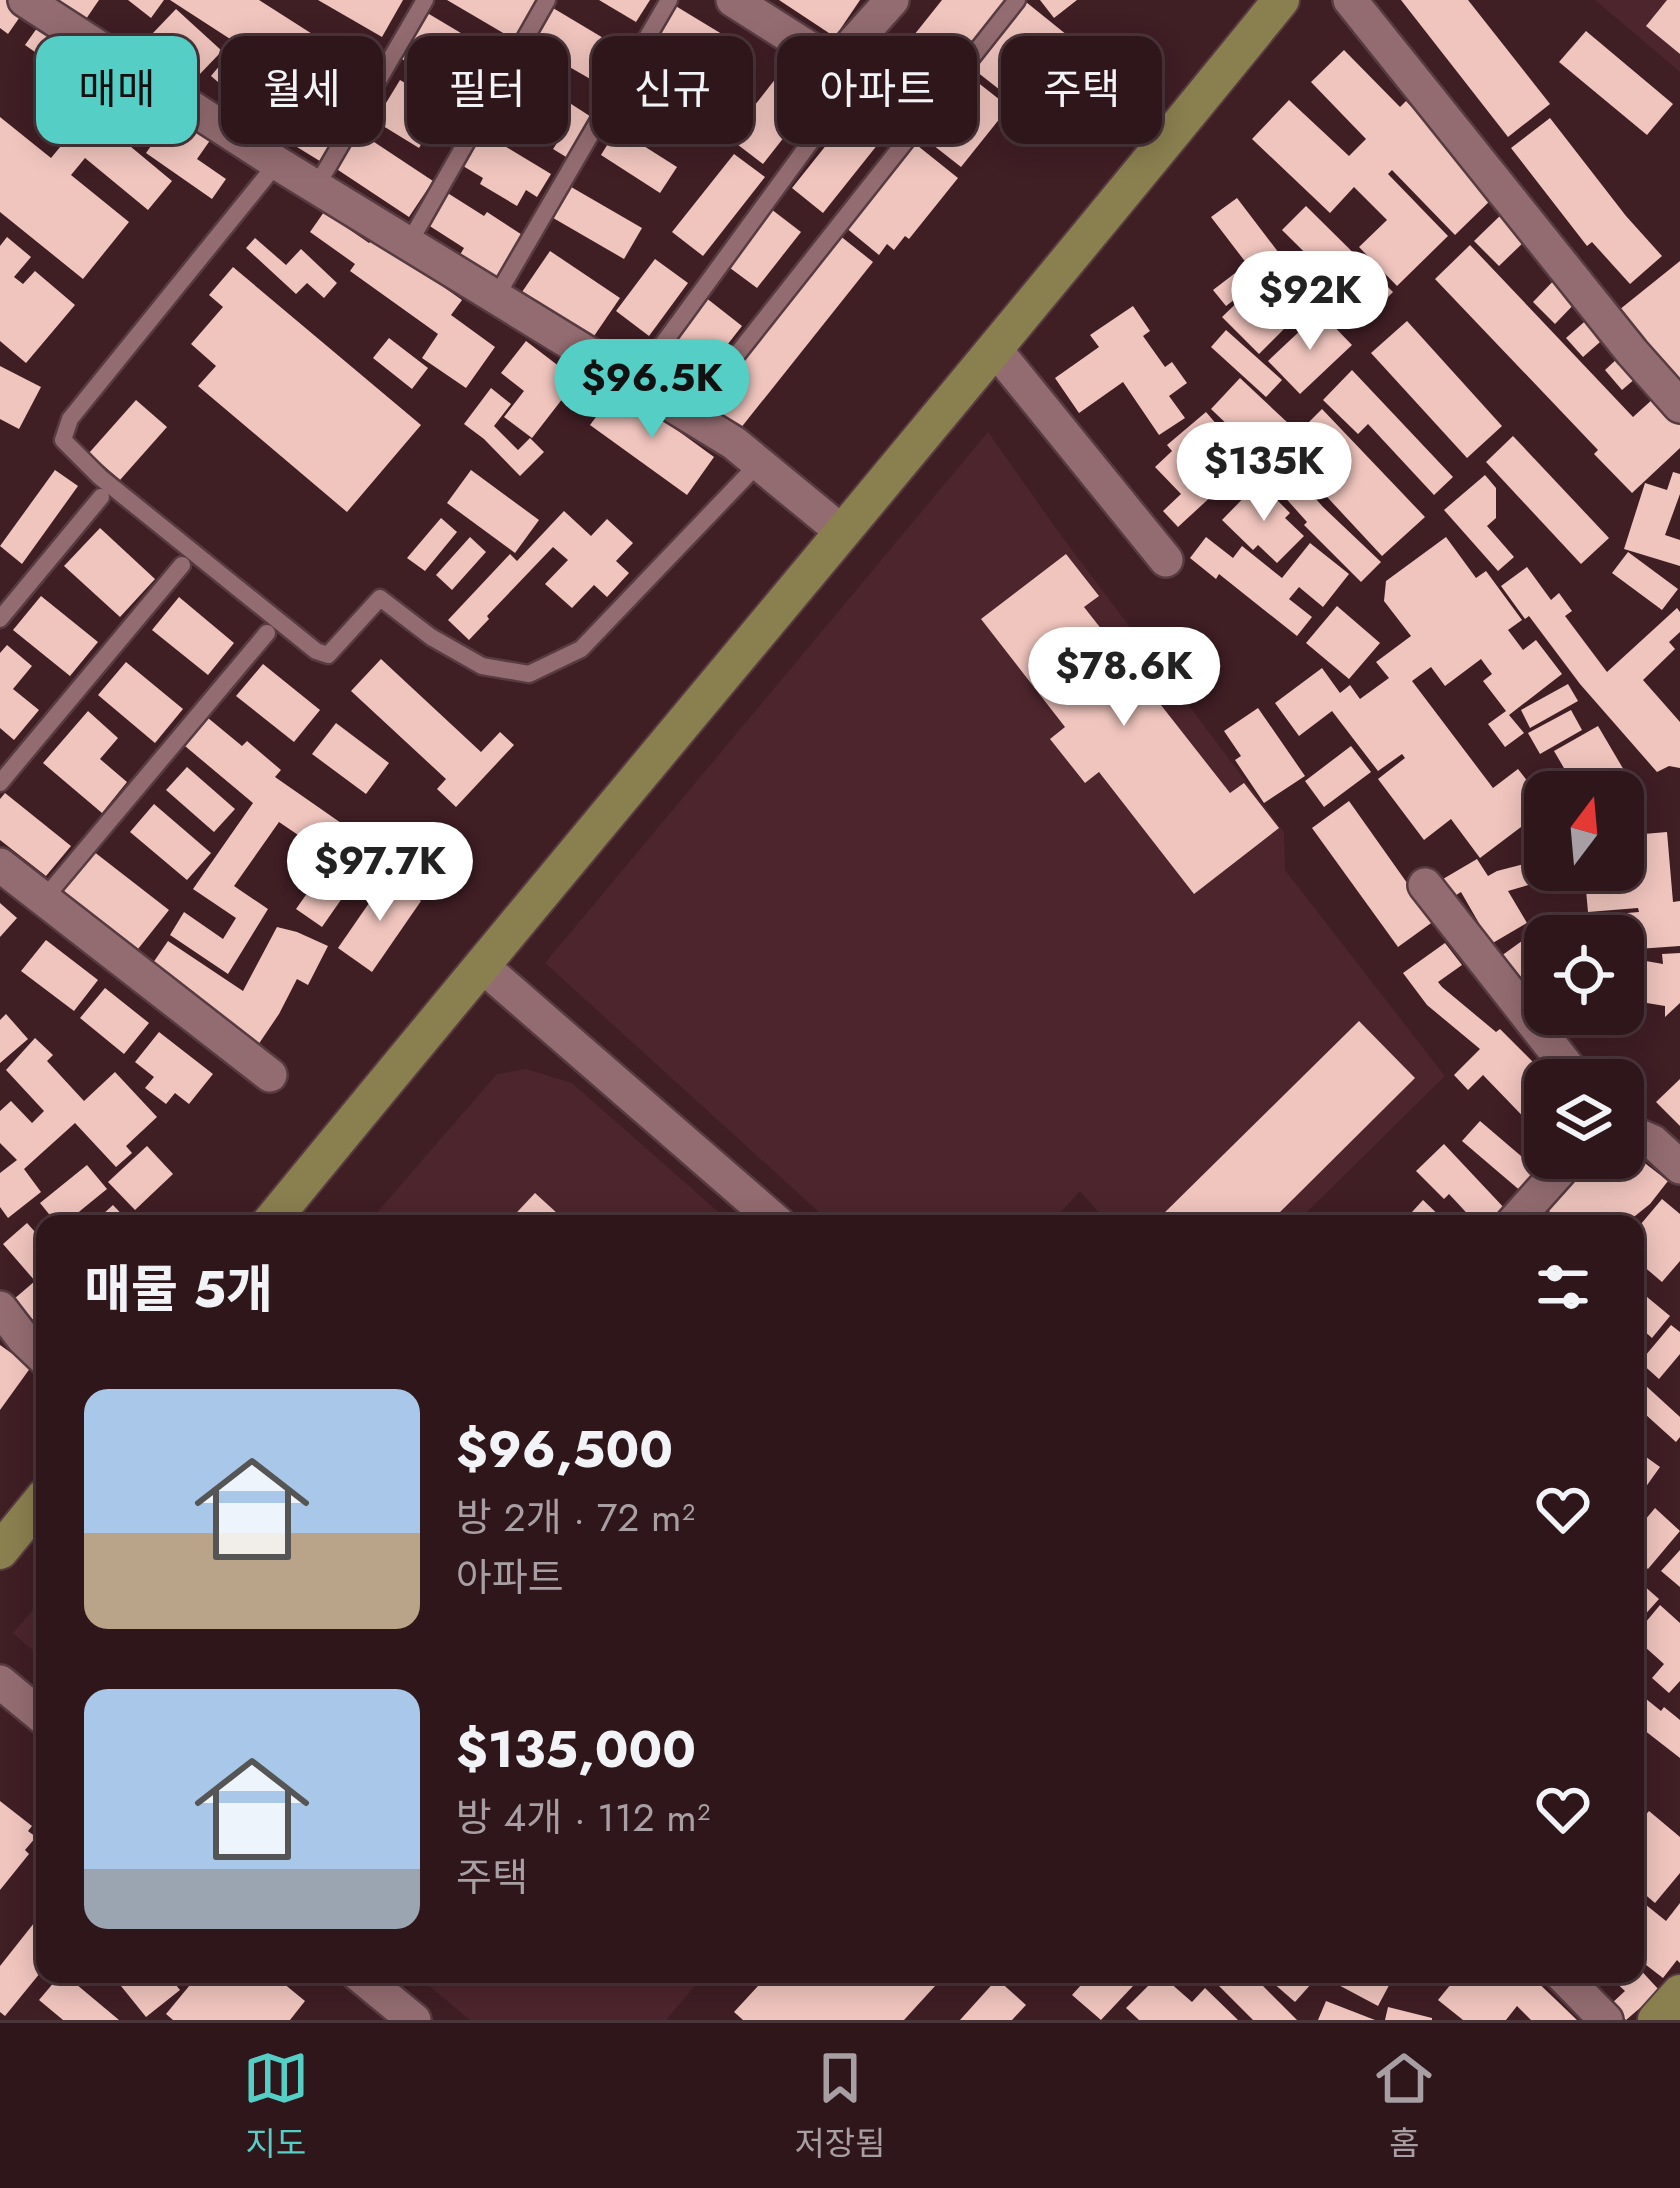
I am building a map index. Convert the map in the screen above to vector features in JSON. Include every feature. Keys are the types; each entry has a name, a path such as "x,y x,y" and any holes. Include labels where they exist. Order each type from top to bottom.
{"street":[{"path":"733,0 791,36"},
{"path":"860,36 892,0"},
{"path":"276,1215 1281,0"},
{"path":"1350,0 1680,406"},
{"path":"39,4 277,163 734,443 842,531"},
{"path":"995,349 1166,560"},
{"path":"0,866 270,1075"},
{"path":"1425,885 1562,1059"},
{"path":"481,965 769,1215"},
{"path":"1644,1138 1680,1167"},
{"path":"1520,1215 1552,1179"},
{"path":"0,1308 36,1350"},
{"path":"0,1551 36,1507"},
{"path":"0,1682 36,1712"},
{"path":"369,1983 414,2020"},
{"path":"1570,1983 1606,2020"},
{"path":"1656,2020 1680,1993"}],"lane":[{"path":"316,187 425,0"},
{"path":"409,244 547,0"},
{"path":"496,297 669,0"},
{"path":"689,415 1017,0"},
{"path":"635,382 809,144"},
{"path":"277,163 70,419 63,440 100,477 316,651 328,655 380,598 430,637 482,666 529,674 581,649 759,463"},
{"path":"0,619 101,497"},
{"path":"0,783 182,565"},
{"path":"43,900 267,633"}],"shaded area":[{"path":"1595,0 1680,0 1680,72"},
{"path":"988,432 1284,832 1285,870 1445,1076 1304,1215 1101,1215 1080,1191 1058,1215 822,1215 545,963"},
{"path":"526,1069 572,1083 722,1215 375,1215 497,1074"},
{"path":"36,1606 36,1653 13,1633"},
{"path":"426,1983 697,1983 666,2020 470,2020"}],"building":[{"path":"0,0 24,11 8,34 0,28"},
{"path":"58,0 99,0 86,19"},
{"path":"128,0 164,0 151,18"},
{"path":"170,0 259,0 315,36 226,36"},
{"path":"318,0 403,0 380,36"},
{"path":"447,0 540,2 520,36 508,36"},
{"path":"599,0 650,0 636,22"},
{"path":"779,0 860,0 833,36"},
{"path":"942,0 1006,0 977,36 913,36"},
{"path":"1040,0 1077,0 1054,18"},
{"path":"1401,0 1468,0 1550,104 1508,137"},
{"path":"1667,0 1680,0 1680,54 1646,26"},
{"path":"1026,2 1067,35 1001,36 1001,91 977,72 977,62"},
{"path":"548,5 600,36 592,36 592,80 568,66 568,36 530,36"},
{"path":"674,5 725,36 656,36"},
{"path":"176,9 221,52 198,76 197,36 153,33"},
{"path":"424,11 466,36 409,36"},
{"path":"42,21 63,36 36,36 36,53 25,45"},
{"path":"1586,31 1673,104 1647,135 1559,62"},
{"path":"407,39 407,62 397,56"},
{"path":"1344,50 1400,107 1406,101 1496,195 1455,235 1392,170 1388,174 1448,236 1397,286 1359,247 1387,220 1354,187 1330,213 1252,139 1289,100 1349,156 1366,139 1311,82"},
{"path":"221,64 221,85 211,76"},
{"path":"777,77 779,144 763,164 737,144 753,144 753,107"},
{"path":"400,80 407,84 407,141 383,126 383,108"},
{"path":"977,82 1001,101 1001,117 961,167 932,144 977,144"},
{"path":"568,102 592,117 592,126 571,160 553,149 556,144 568,144"},
{"path":"0,117 51,158 63,144 127,144 172,181 148,210 85,158 71,175 129,222 83,279 0,212"},
{"path":"1550,118 1662,256 1630,284 1592,242 1587,246 1511,148"},
{"path":"197,129 211,139 197,159 226,179 212,199 146,153 152,144 197,144"},
{"path":"292,144 335,144 323,163"},
{"path":"347,144 377,144 433,181 409,217 332,166"},
{"path":"470,144 501,144 551,174 537,197 526,190 517,206 480,184 483,178 458,163"},
{"path":"608,144 641,144 677,167 660,193 601,155"},
{"path":"827,144 878,144 823,213 792,188"},
{"path":"911,144 958,178 909,239 905,236 894,250 887,244 879,255 845,227"},
{"path":"734,154 765,177 703,256 672,232"},
{"path":"566,184 642,228 624,259 548,215"},
{"path":"446,192 527,238 498,283 458,258 464,248 425,223"},
{"path":"1237,198 1285,261 1226,306 1213,290 1247,264 1211,217"},
{"path":"1306,206 1393,292 1369,316 1282,230"},
{"path":"771,209 801,232 757,288 726,265"},
{"path":"1505,211 1529,237 1499,266 1474,241"},
{"path":"324,212 369,243 374,238 462,300 451,315 495,347 466,388 422,358 438,334 350,271 355,264 310,232"},
{"path":"839,235 873,262 740,429 705,403"},
{"path":"7,237 31,257 14,277 23,284 35,271 75,305 26,363 0,341 0,246"},
{"path":"255,238 286,265 301,249 337,283 324,298 307,283 296,294 246,248"},
{"path":"1470,245 1633,417 1654,398 1680,425 1680,448 1632,493 1594,454 1598,450 1435,279"},
{"path":"550,251 620,298 592,339 522,292"},
{"path":"655,259 688,283 649,336 616,311"},
{"path":"1680,261 1680,384 1619,310"},
{"path":"233,267 421,425 347,512 198,386 216,366 191,344 223,307 209,295"},
{"path":"1559,275 1581,297 1555,324 1533,302"},
{"path":"1251,289 1287,326 1259,354 1222,317"},
{"path":"705,297 742,326 695,386 658,356"},
{"path":"1133,306 1150,331 1143,336 1165,367 1172,362 1187,383 1169,396 1185,418 1159,435 1123,382 1079,413 1055,378 1099,347 1090,335"},
{"path":"1320,312 1352,345 1300,394 1268,361"},
{"path":"1591,316 1608,335 1583,357 1566,338"},
{"path":"1407,321 1502,426 1467,458 1371,353"},
{"path":"1226,330 1282,380 1266,397 1211,347"},
{"path":"389,338 428,368 412,389 373,358"},
{"path":"526,341 577,380 532,438 504,417 524,391 501,373"},
{"path":"1618,358 1636,378 1622,390 1605,370"},
{"path":"0,366 41,387 19,429 0,419"},
{"path":"1352,370 1453,477 1434,495 1368,424 1358,434 1323,400"},
{"path":"1240,378 1288,423 1258,454 1211,409"},
{"path":"618,387 714,457 687,495 590,425"},
{"path":"491,388 511,404 494,426 518,450 530,438 544,452 520,476 464,424"},
{"path":"136,400 167,427 120,480 89,453"},
{"path":"1322,409 1425,517 1382,556 1302,470 1312,461 1291,440"},
{"path":"1206,412 1249,462 1223,484 1201,457 1191,465 1216,492 1178,527 1163,511 1181,494 1155,467 1172,451 1167,445"},
{"path":"1513,436 1609,538 1581,564 1486,462"},
{"path":"1281,459 1381,562 1361,582 1304,525 1307,522 1264,474"},
{"path":"55,470 78,486 22,564 0,546"},
{"path":"471,470 539,520 515,553 447,503"},
{"path":"1673,472 1680,474 1680,494 1665,535 1680,540 1680,566 1624,549 1645,483 1667,490"},
{"path":"1485,475 1496,488 1496,518 1487,526 1514,557 1498,571 1444,510"},
{"path":"1259,482 1290,513 1285,518 1304,536 1277,563 1258,545 1253,550 1222,520"},
{"path":"564,511 591,536 607,519 633,543 616,561 629,573 607,597 594,585 572,608 545,584 568,560 553,547 469,640 448,620 510,554 517,561"},
{"path":"441,518 457,532 425,571 407,558"},
{"path":"100,528 155,579 120,617 64,566"},
{"path":"470,537 486,552 452,590 436,575"},
{"path":"1206,537 1233,558 1242,546 1282,578 1310,543 1349,574 1323,607 1299,587 1289,599 1312,617 1297,636 1219,574 1216,579 1190,558"},
{"path":"1446,537 1476,578 1486,571 1522,620 1508,630 1523,650 1536,640 1562,674 1509,715 1524,733 1505,747 1488,724 1506,711 1483,681 1492,674 1481,659 1445,686 1431,667 1412,681 1493,788 1518,769 1524,777 1524,825 1480,858 1451,819 1424,840 1378,779 1405,758 1402,754 1378,771 1332,711 1299,736 1275,703 1322,668 1340,693 1350,685 1360,699 1389,678 1376,662 1411,636 1384,601 1386,581"},
{"path":"1628,552 1678,589 1662,610 1612,573"},
{"path":"1066,554 1099,596 1084,607 1230,793 1244,783 1279,828 1194,894 1099,772 1085,783 1050,739 1065,727 981,619"},
{"path":"1527,567 1551,600 1559,593 1572,611 1565,616 1607,672 1677,608 1680,632 1669,642 1675,649 1643,680 1680,722 1680,768 1669,766 1657,772 1580,684 1529,616 1525,619 1501,586"},
{"path":"41,596 98,642 70,676 13,630"},
{"path":"179,597 234,643 208,675 152,630"},
{"path":"1337,606 1380,643 1349,679 1306,643"},
{"path":"7,645 32,666 13,689 39,710 14,740 0,728 0,653"},
{"path":"381,659 481,752 500,732 514,745 456,807 437,789 446,779 351,691"},
{"path":"126,662 183,709 155,743 98,695"},
{"path":"263,664 320,710 294,742 236,696"},
{"path":"1568,684 1578,701 1530,728 1521,710"},
{"path":"1258,708 1305,776 1264,803 1235,760 1241,756 1224,731"},
{"path":"1571,710 1582,730 1540,754 1528,733"},
{"path":"88,711 118,738 100,759 127,782 102,813 43,763"},
{"path":"202,713 242,746 247,741 281,770 275,777 377,848 322,927 296,909 332,858 279,822 234,886 268,909 228,974 170,935 184,912 223,939 236,918 193,889 253,803 179,741"},
{"path":"336,723 389,763 366,794 312,754"},
{"path":"1598,726 1624,771 1566,771 1554,751"},
{"path":"1351,746 1371,772 1324,807 1305,781"},
{"path":"187,767 235,809 214,832 166,790"},
{"path":"5,793 71,846 46,876 0,840 0,799"},
{"path":"1349,801 1434,921 1398,947 1312,828"},
{"path":"154,804 211,853 187,880 130,832"},
{"path":"1667,832 1673,902 1680,901 1680,946 1644,949 1644,915 1604,915 1639,912 1638,908 1588,912 1586,891 1644,891 1644,834"},
{"path":"93,851 169,910 138,949 63,891"},
{"path":"1477,859 1488,876 1524,864 1524,886 1508,891 1524,925 1491,944 1461,892 1453,897 1443,879"},
{"path":"387,877 421,901 372,972 338,948"},
{"path":"0,903 17,918 0,937"},
{"path":"277,927 328,946 308,985 297,979 256,1048 146,973 168,941 243,991"},
{"path":"1524,939 1524,995 1497,959"},
{"path":"46,940 98,980 74,1011 21,971"},
{"path":"1445,943 1462,965 1438,982 1496,1032 1500,1029 1530,1059 1524,1059 1524,1117 1483,1075 1468,1090 1454,1075 1480,1049 1427,1005 1403,973"},
{"path":"1680,953 1680,1003 1665,1017 1665,1006 1644,1002 1644,961 1663,964 1662,954"},
{"path":"105,988 149,1023 124,1054 80,1018"},
{"path":"6,1014 28,1039 0,1063 0,1020"},
{"path":"1359,1021 1415,1078 1277,1215 1162,1215"},
{"path":"159,1032 213,1074 189,1104 175,1093 166,1104 145,1088 154,1077 135,1062"},
{"path":"35,1038 53,1055 47,1061 84,1101 115,1072 157,1117 126,1146 132,1153 116,1167 75,1123 24,1169 41,1192 8,1218 0,1207 0,1173 17,1160 0,1143 0,1111 11,1101 32,1123 44,1111 6,1070"},
{"path":"1680,1079 1680,1126 1656,1102"},
{"path":"1480,1121 1524,1159 1524,1179 1536,1179 1523,1193 1462,1141"},
{"path":"1444,1144 1507,1211 1469,1215 1416,1171"},
{"path":"147,1146 173,1174 135,1210 108,1182"},
{"path":"1644,1162 1668,1181 1636,1215 1554,1215 1545,1208 1568,1179 1644,1179"},
{"path":"87,1165 107,1189 75,1215 50,1215 40,1203"},
{"path":"535,1193 559,1215 514,1215"},
{"path":"1662,1199 1680,1214 1680,1261 1662,1282 1644,1267 1644,1220"},
{"path":"1423,1200 1439,1215 1409,1215"},
{"path":"113,1205 122,1215 102,1215"},
{"path":"27,1223 36,1233 36,1323 14,1299 35,1281 3,1244"},
{"path":"1644,1294 1670,1316 1652,1338 1644,1331"},
{"path":"1671,1325 1680,1332 1680,1354 1659,1379 1644,1366 1644,1357"},
{"path":"0,1345 31,1367 0,1410"},
{"path":"1644,1380 1680,1417 1676,1442 1644,1413"},
{"path":"1644,1455 1660,1467 1644,1489"},
{"path":"1655,1508 1680,1531 1648,1569 1644,1566 1644,1521"},
{"path":"1680,1550 1680,1587 1661,1571"},
{"path":"1644,1586 1659,1599 1644,1616"},
{"path":"1660,1605 1680,1623 1680,1681 1669,1693 1652,1678 1664,1664 1644,1646 1644,1624"},
{"path":"1644,1697 1680,1720 1680,1758 1644,1730"},
{"path":"0,1801 32,1826 28,1831 36,1837 25,1850 29,1854 0,1890"},
{"path":"1649,1811 1680,1837 1680,1873 1655,1903 1644,1894 1644,1817"},
{"path":"1644,1903 1666,1921 1680,1903 1680,1963 1677,1960 1663,1978 1644,1963"},
{"path":"36,1921 36,1978 5,2016 0,2012 0,1966"},
{"path":"1644,1974 1660,1991 1626,2020 1611,2004 1625,1991 1616,1983 1644,1983"},
{"path":"53,1983 75,1983 119,2020 63,2020 39,2000"},
{"path":"174,1983 180,1990 146,2017 121,1986"},
{"path":"192,1983 283,1983 305,2001 290,2020 173,2020 166,2014"},
{"path":"761,1983 938,1983 904,2020 743,2020 734,2012"},
{"path":"993,1983 1001,1983 1026,2005 1012,2020 960,2020"},
{"path":"1083,1983 1133,1986 1101,2020 1072,1995"},
{"path":"1151,1983 1170,1983 1192,2002 1205,1988 1238,2020 1139,2020 1126,2008"},
{"path":"1216,1983 1260,1983 1297,2020 1253,2020"},
{"path":"1273,1983 1312,1983 1295,2002"},
{"path":"1335,1983 1390,1983 1378,2006"},
{"path":"1538,1983 1577,2020 1531,2020 1517,2006 1506,2020 1463,2020 1438,2000 1451,1984"},
{"path":"1326,2001 1375,2020 1318,2020"},
{"path":"1388,2007 1432,2018 1432,2020 1385,2020"}]}
